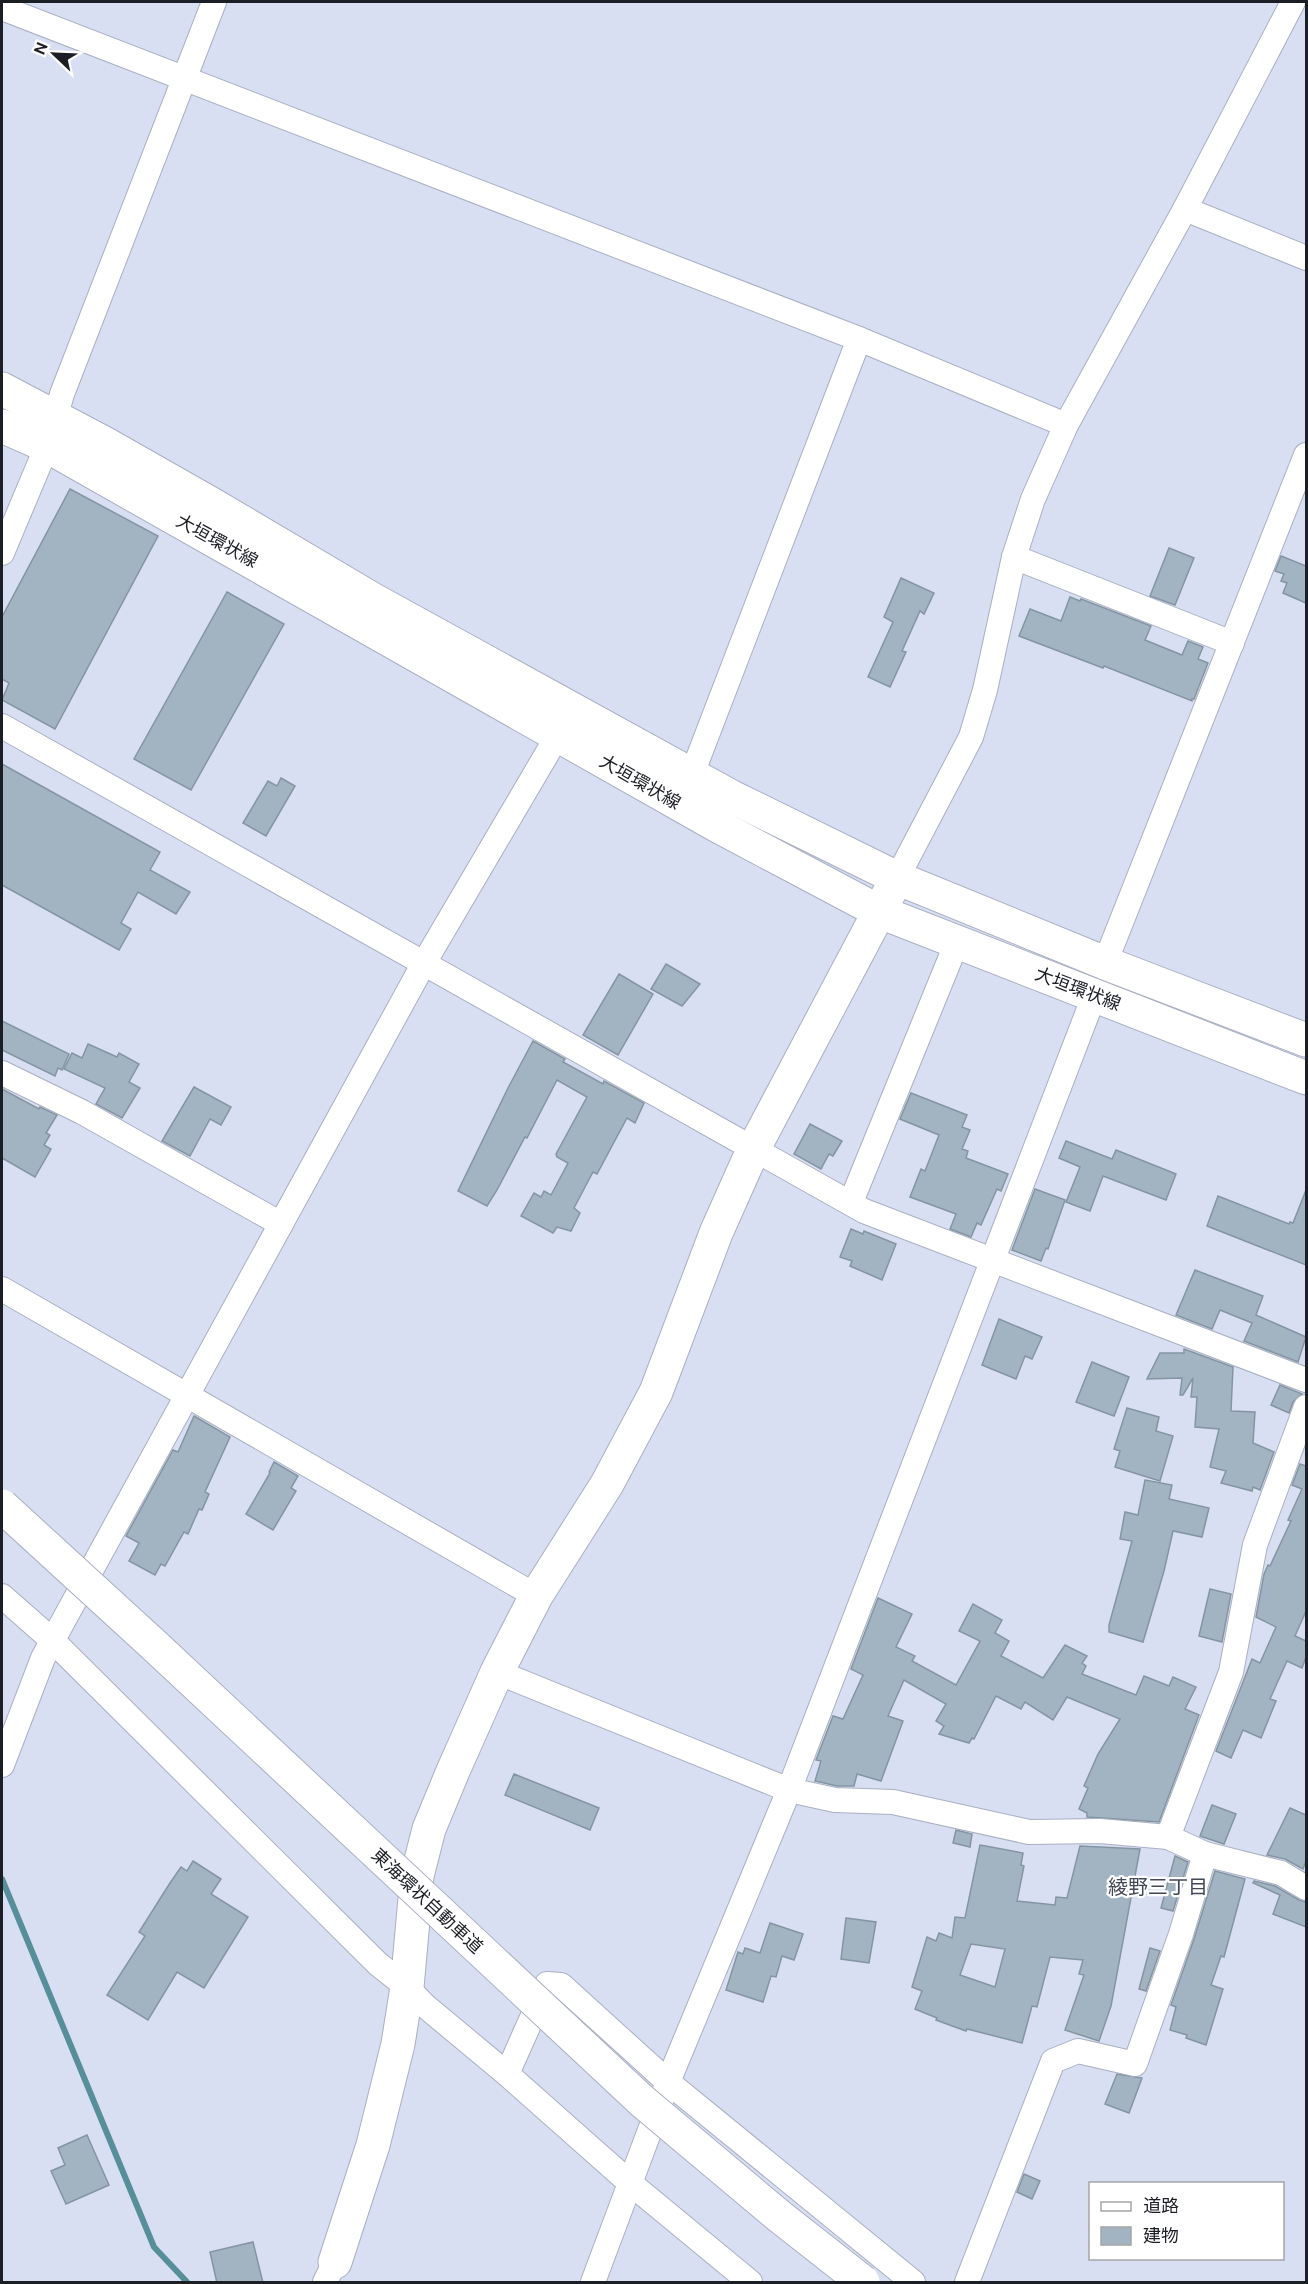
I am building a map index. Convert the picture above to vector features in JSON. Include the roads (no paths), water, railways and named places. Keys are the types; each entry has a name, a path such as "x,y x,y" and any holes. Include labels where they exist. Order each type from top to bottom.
{"main road":[{"name":"大垣環状線","path":"2,389 51,432 558,735 716,825 880,912 1306,1078"},
{"name":"大垣環状線","path":"2,426 51,432 205,500 372,599 692,774 897,878 1105,963 1306,1041"},
{"path":"330,2272 373,2145 398,2044 407,1987 417,1876 429,1829 497,1672 536,1596 607,1484 656,1392 716,1233 753,1150 897,878"},
{"name":"東海環状自動車道","path":"2,1506 642,2101 863,2283"}],"street":[{"path":"2,553 51,432 62,394 117,258 214,2"},
{"path":"897,878 971,736 985,690 1014,557 1033,499 1066,425 1185,209 1293,2"},
{"path":"2,8 859,339 1066,425"},
{"path":"1185,209 1306,258"},
{"path":"692,774 859,339"},
{"path":"1105,963 1306,455"},
{"path":"1014,557 1232,643"},
{"path":"2,726 864,1211 1306,1380"},
{"path":"2,1765 52,1640 424,963 558,735"},
{"path":"851,1202 957,942"},
{"path":"592,2283 668,2082 789,1790 1094,996"},
{"path":"2,1073 82,1112 281,1224"},
{"path":"2,1289 536,1596"},
{"path":"1168,1837 1231,1672 1255,1545 1306,1407"},
{"path":"2,1596 52,1640 378,1964 630,2183 750,2283"},
{"path":"497,1672 789,1790 835,1800 893,1802 1029,1832 1100,1831 1168,1837 1205,1854 1281,1873 1306,1888"},
{"path":"967,2283 1053,2061 1078,2051 1135,2064 1182,1935 1205,1854"},
{"path":"507,2074 547,1984 561,1985 668,2082 913,2283"}],"waterway":[{"path":"2,1879 154,2247 187,2282"}],"district":[{"name":"綾野三丁目","path":"1158,1887"}]}
